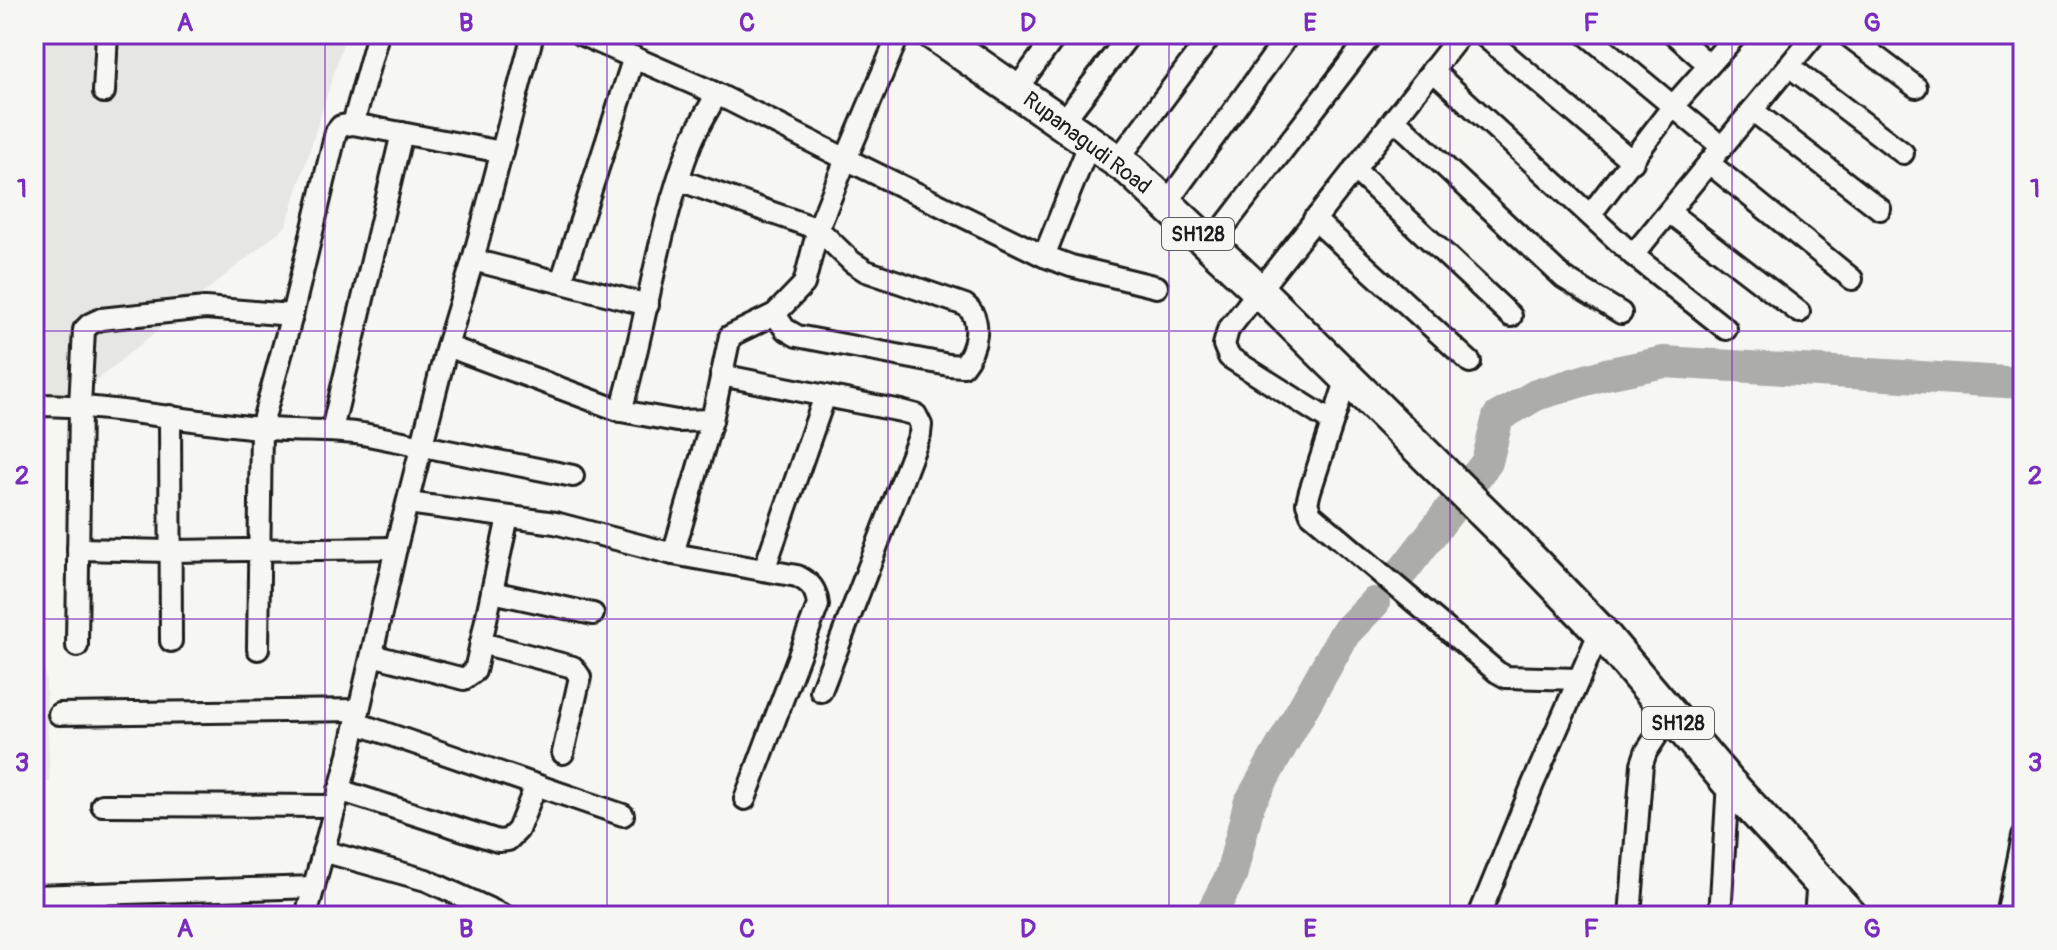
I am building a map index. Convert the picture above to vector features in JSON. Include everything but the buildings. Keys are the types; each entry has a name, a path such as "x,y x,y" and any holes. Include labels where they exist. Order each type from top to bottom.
{"main road":[{"name":"Rupanagudi Road","path":"934,34 1117,161 1166,204 1503,531 1600,631"},
{"name":"SH128","path":"1600,631 1728,782 1851,916"}],"street":[{"path":"104,92 107,34"},
{"path":"353,124 378,34"},
{"path":"307,916 447,346 533,34"},
{"path":"580,34 717,94 1044,256 1071,266 1157,287"},
{"path":"673,554 712,420 730,336 775,314 804,284 818,229 899,34"},
{"path":"1016,90 1057,34"},
{"path":"1062,123 1130,34"},
{"path":"1117,161 1212,34"},
{"path":"1166,204 1289,34"},
{"path":"1210,245 1372,34"},
{"path":"1332,422 1229,357 1224,345 1228,330 1461,34"},
{"path":"1482,34 1633,162"},
{"path":"1586,34 1673,106 1715,155 1852,279"},
{"path":"1674,34 1709,65"},
{"path":"1590,215 1673,106 1737,34"},
{"path":"1633,255 1815,34"},
{"path":"1846,34 1916,87"},
{"path":"561,282 634,57"},
{"path":"1789,66 1903,153"},
{"path":"1432,70 1633,255 1726,329"},
{"path":"621,411 679,180 692,141 717,94"},
{"path":"1752,110 1880,209"},
{"path":"1394,119 1564,278 1621,313"},
{"path":"258,649 261,428 292,315 333,139 341,126 353,124 502,152"},
{"path":"332,430 402,133"},
{"path":"1044,256 1090,142"},
{"path":"1354,169 1511,316"},
{"path":"679,180 818,229 852,262 866,271 965,305 974,312 977,321 970,356 963,366 797,336 785,329 775,314"},
{"path":"1669,212 1799,312"},
{"path":"1314,219 1470,362"},
{"path":"473,260 648,305"},
{"path":"77,646 84,330 101,319 205,308 292,315"},
{"path":"447,346 621,411 677,421 712,420"},
{"path":"721,375 916,415 921,425 821,691"},
{"path":"1347,378 1310,491 1307,503 1311,514 1497,672 1506,677 1579,679"},
{"path":"764,570 825,396"},
{"path":"34,405 80,405 261,428 332,430 422,444 573,476"},
{"path":"170,416 171,641"},
{"path":"408,503 555,523 673,554 797,576 810,583 818,605 745,799"},
{"path":"372,655 464,679 475,671 508,517"},
{"path":"78,549 396,548"},
{"path":"492,592 593,614"},
{"path":"1479,916 1600,631"},
{"path":"481,643 573,667 580,677 563,753"},
{"path":"59,714 358,716 623,815"},
{"path":"1630,916 1642,764 1646,752 1671,714"},
{"path":"1720,916 1728,782"},
{"path":"102,805 337,798 498,841 508,840 518,830 536,785"},
{"path":"2007,916 2023,836"},
{"path":"323,851 426,880 505,916"},
{"path":"1815,916 1818,879"},
{"path":"34,896 314,887"}],"shaded area":[{"path":"34,34 346,34 286,226 35,430 50,783 34,777"}],"waterway":[{"path":"1403,571 1487,462 1498,417 1536,395 1606,374 1664,362 2023,383"},
{"path":"1210,916 1231,876 1249,804 1345,633 1374,603"}]}
